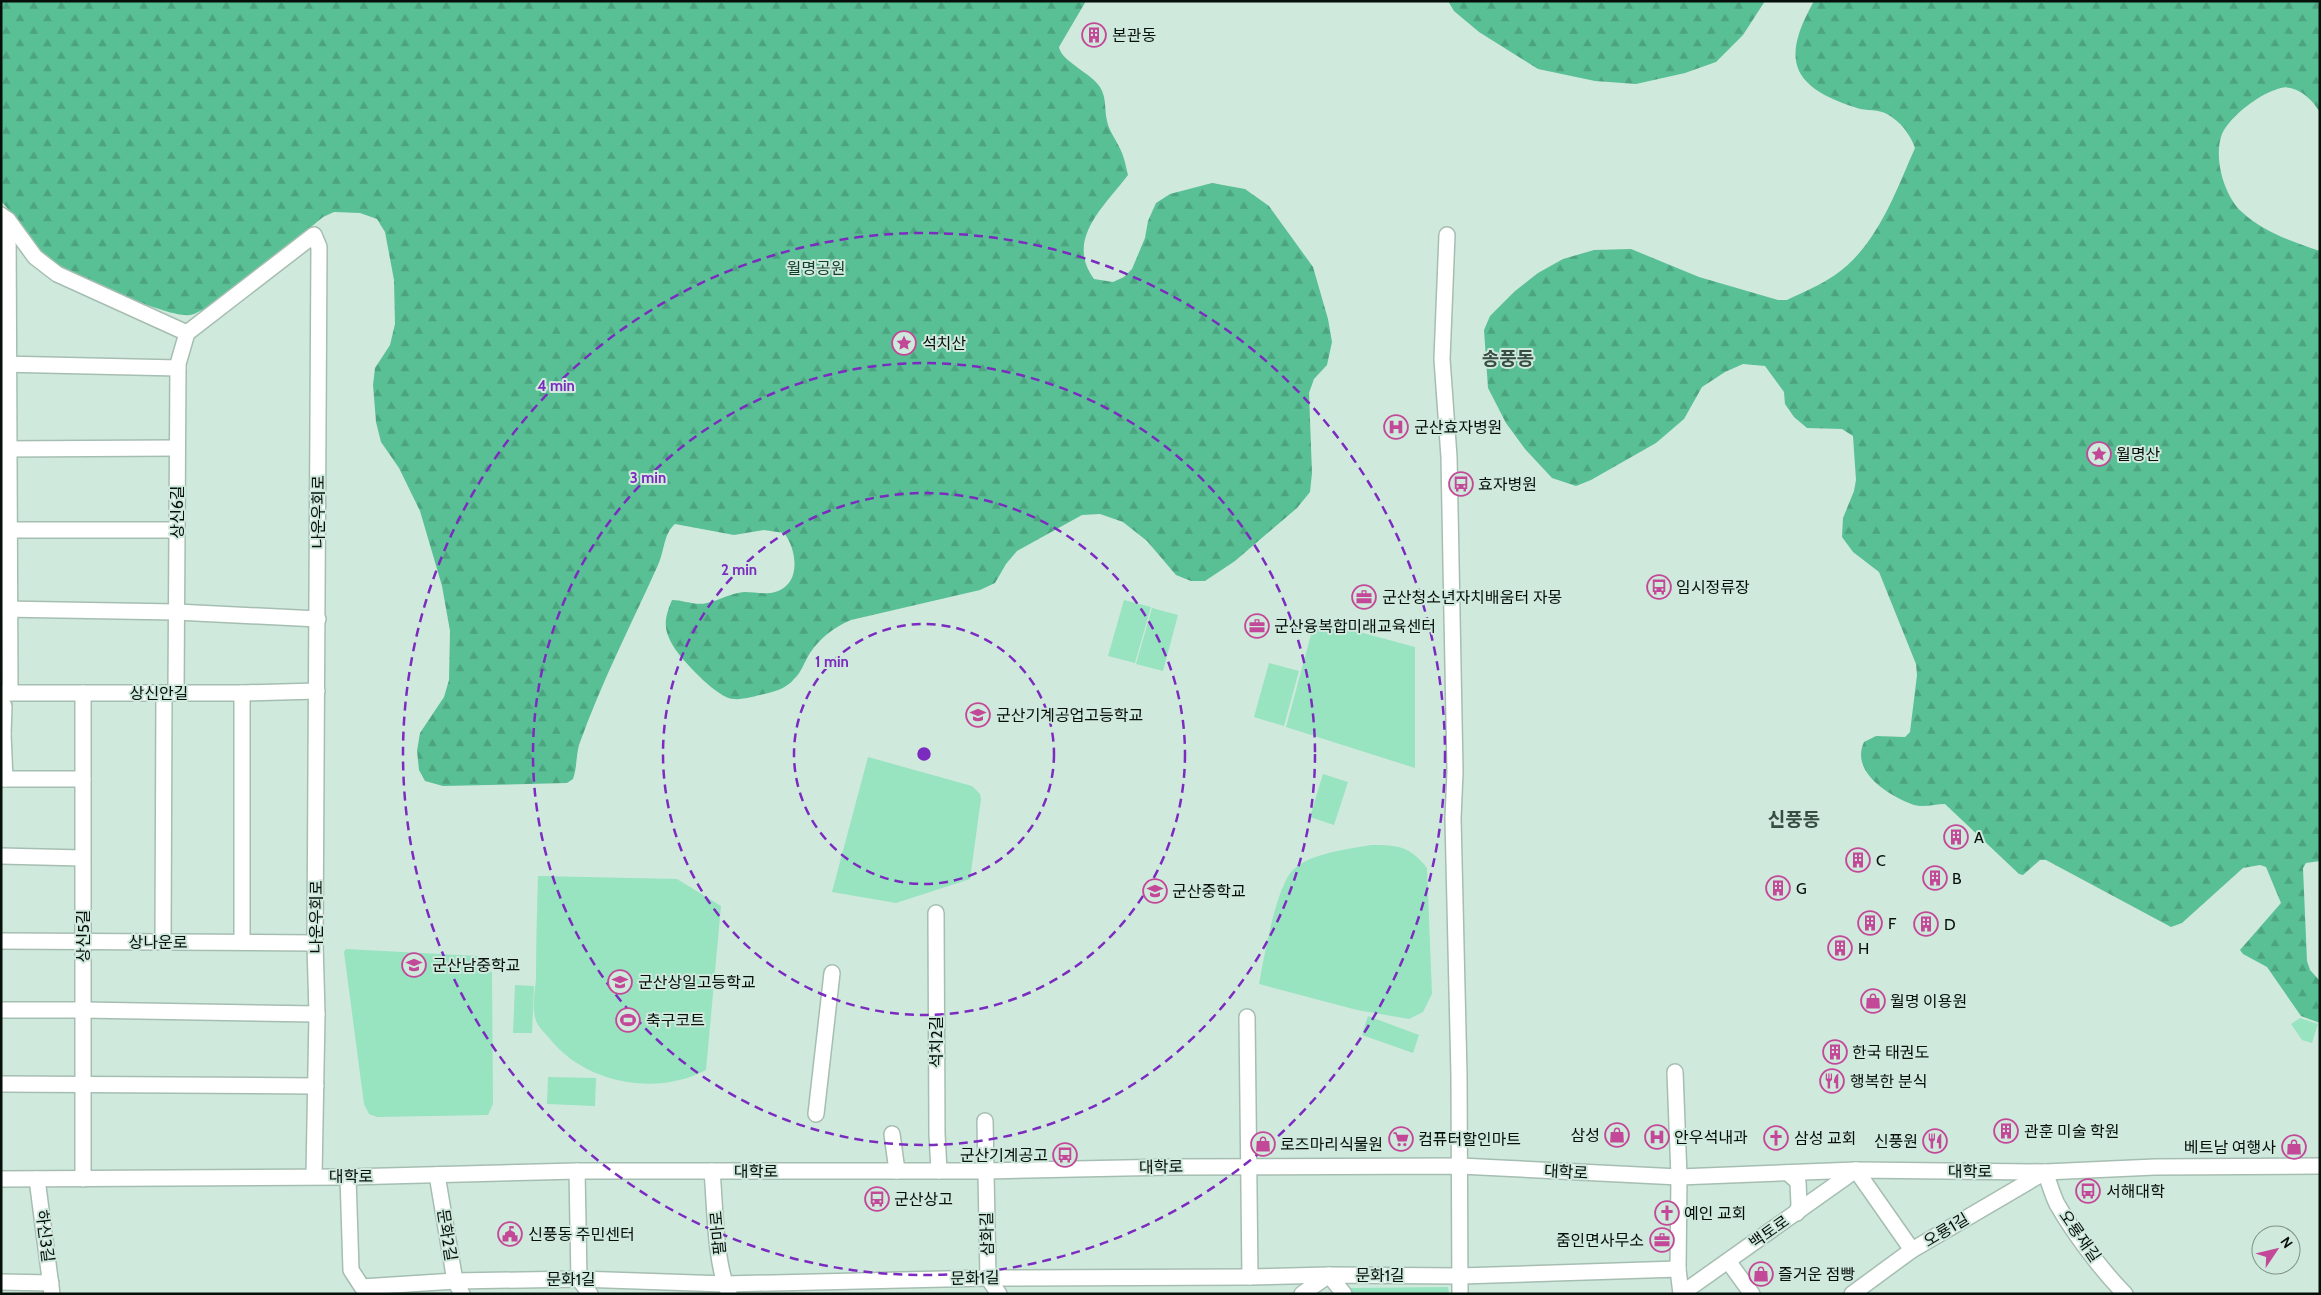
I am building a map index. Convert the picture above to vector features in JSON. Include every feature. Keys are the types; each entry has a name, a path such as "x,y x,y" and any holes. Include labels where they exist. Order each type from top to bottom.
{"street":[{"path":"5,218 6,609 5,697 2,734 3,779 83,779"},
{"path":"5,218 35,257 57,274 187,333"},
{"name":"나운우회로","path":"187,333 314,235 320,246 315,943 317,1014 314,1176"},
{"path":"1447,235 1442,359 1449,467 1460,1166 1460,1294"},
{"name":"상신6길","path":"163,942 170,693 176,612 178,368 187,333"},
{"path":"5,364 178,368"},
{"path":"6,449 177,448"},
{"path":"6,530 177,530"},
{"path":"6,609 176,612 318,619"},
{"name":"상신안길","path":"5,697 83,693 317,691"},
{"name":"상신5길","path":"83,693 83,1179"},
{"path":"242,693 242,942"},
{"path":"1,856 82,858"},
{"name":"석치2길","path":"936,913 937,1134 939,1171"},
{"name":"상나운로","path":"1,941 315,943"},
{"path":"816,1114 832,973"},
{"path":"1,1010 317,1014"},
{"path":"1247,1017 1250,1277"},
{"path":"1675,1072 1679,1177 1678,1269 1681,1294"},
{"path":"1,1084 316,1086"},
{"name":"삼화길","path":"985,1121 988,1278 999,1294"},
{"path":"892,1134 897,1171"},
{"name":"대학로","path":"1,1179 437,1175 577,1171 986,1171 1460,1166 1679,1177 1856,1170 2045,1172 2155,1167 2320,1166"},
{"path":"1856,1170 1912,1250"},
{"name":"백토로","path":"1681,1294 1856,1170"},
{"path":"577,1171 579,1279 590,1294"},
{"name":"팔마로","path":"712,1171 720,1262 727,1289"},
{"name":"오룡1길","path":"1852,1294 1912,1250 2045,1172"},
{"name":"오룡재길","path":"2045,1172 2056,1203 2115,1284 2125,1294"},
{"path":"1788,1173 1798,1182 1799,1205 1797,1213"},
{"name":"문화2길","path":"437,1175 455,1289"},
{"name":"문화1길","path":"348,1176 351,1270 362,1288 455,1289 579,1279 727,1289 988,1278 1330,1275 1460,1276 1678,1269"},
{"name":"하신3길","path":"37,1179 51,1288"},
{"path":"1728,1261 1752,1294"},
{"path":"1302,1294 1330,1275 1344,1294"},
{"path":"1,1282 51,1288"}],"green space":[{"name":"월명공원","path":"1,1 1086,1 1059,47 1070,62 1100,87 1108,125 1122,153 1128,175 1091,224 1084,250 1086,264 1094,279 1113,282 1124,277 1132,269 1145,238 1148,221 1156,203 1170,194 1212,183 1245,189 1269,206 1313,267 1328,319 1332,342 1327,365 1314,379 1309,393 1312,473 1310,492 1297,508 1235,561 1205,581 1191,581 1176,575 1147,541 1123,522 1100,514 1082,515 1017,551 1006,564 995,583 980,590 851,620 833,630 819,642 810,653 799,673 788,685 772,692 737,699 727,697 711,687 695,673 678,653 667,634 666,622 669,608 672,600 703,604 744,592 767,593 784,588 790,582 793,574 794,557 792,548 784,533 764,530 734,535 675,524 668,533 658,565 588,722 579,745 573,779 567,783 443,786 425,781 419,770 417,751 420,733 444,697 449,680 450,631 442,586 420,511 399,468 381,442 376,422 373,385 375,368 390,345 395,324 394,280 385,232 377,219 360,213 334,212 323,217 217,301 201,311 190,315 162,310 141,303 60,266 37,246 1,201"},
{"path":"1448,1 1765,1 1743,35 1716,62 1685,73 1636,84 1595,81 1538,69 1479,32 1454,11"},
{"path":"1814,1 2320,1 2320,113 2309,98 2293,88 2287,87 2273,90 2247,106 2226,127 2222,134 2219,154 2225,186 2242,212 2269,231 2320,251 2320,861 2306,863 2303,868 2307,961 2310,970 2320,981 2320,1023 2301,1016 2267,967 2243,954 2240,950 2281,903 2266,867 2260,865 2243,868 2182,923 2171,927 2046,860 2040,860 2023,875 2019,874 1945,804 1914,805 1894,796 1874,781 1867,773 1862,763 1861,753 1864,742 1876,736 1905,737 1910,732 1917,675 1916,664 1879,572 1853,552 1842,537 1843,518 1854,491 1856,480 1853,436 1842,429 1807,428 1794,417 1785,404 1784,392 1765,366 1743,364 1725,372 1702,387 1684,419 1656,443 1591,480 1576,486 1552,478 1525,449 1506,423 1488,388 1484,330 1490,316 1515,291 1538,273 1563,259 1594,250 1631,249 1699,277 1778,300 1787,300 1835,275 1850,263 1862,249 1883,218 1915,148 1904,129 1887,114 1880,111 1864,110 1835,100 1818,91 1806,81 1798,69 1796,56 1797,40 1803,22"},
{"path":"1124,600 1151,607 1135,663 1108,656"},
{"path":"1152,608 1178,615 1163,671 1136,664"},
{"path":"1315,620 1415,647 1415,768 1286,727"},
{"path":"1269,663 1299,671 1284,726 1254,717"},
{"path":"868,757 972,786 980,794 981,799 970,879 896,903 832,892"},
{"path":"1323,774 1348,782 1334,825 1310,817"},
{"path":"1371,845 1403,848 1415,855 1427,868 1432,994 1423,1012 1409,1019 1357,1010 1259,984 1276,906 1288,877 1294,869 1320,855"},
{"path":"538,876 677,879 721,906 706,1070 686,1078 665,1083 644,1084 622,1081 582,1066 565,1054 543,1032 534,1013"},
{"path":"346,949 477,956 482,959 492,973 493,1104 488,1115 377,1117 369,1114 364,1104 344,952"},
{"path":"515,985 534,986 532,1033 513,1033"},
{"path":"1368,1016 1419,1035 1413,1053 1362,1035"},
{"path":"2300,1018 2318,1024 2312,1043 2302,1040 2291,1024"},
{"path":"548,1077 596,1078 595,1106 547,1104"},
{"path":"1448,1287 1449,1294 1351,1294 1347,1288"}],"place":[{"name":"본관동","path":"1094,35"},
{"name":"석치산","path":"904,343"},
{"name":"군산효자병원","path":"1396,427"},
{"name":"월명산","path":"2099,454"},
{"name":"효자병원","path":"1461,484"},
{"name":"임시정류장","path":"1659,587"},
{"name":"군산청소년자치배움터 자몽","path":"1364,597"},
{"name":"군산융복합미래교육센터","path":"1257,626"},
{"name":"군산기계공업고등학교","path":"978,715"},
{"name":"A","path":"1956,837"},
{"name":"C","path":"1858,860"},
{"name":"B","path":"1935,878"},
{"name":"G","path":"1778,888"},
{"name":"군산중학교","path":"1155,891"},
{"name":"F","path":"1870,923"},
{"name":"D","path":"1926,924"},
{"name":"H","path":"1840,948"},
{"name":"군산남중학교","path":"414,965"},
{"name":"군산상일고등학교","path":"620,982"},
{"name":"월명 이용원","path":"1873,1001"},
{"name":"축구코트","path":"628,1020"},
{"name":"한국 태권도","path":"1835,1052"},
{"name":"행복한 분식","path":"1832,1081"},
{"name":"관훈 미술 학원","path":"2006,1131"},
{"name":"삼성","path":"1617,1135"},
{"name":"안우석내과","path":"1657,1137"},
{"name":"삼성 교회","path":"1776,1138"},
{"name":"컴퓨터할인마트","path":"1401,1139"},
{"name":"신풍원","path":"1935,1141"},
{"name":"로즈마리식물원","path":"1263,1144"},
{"name":"베트남 여행사","path":"2294,1147"},
{"name":"군산기계공고","path":"1065,1155"},
{"name":"서해대학","path":"2088,1191"},
{"name":"군산상고","path":"877,1199"},
{"name":"예인 교회","path":"1667,1213"},
{"name":"신풍동 주민센터","path":"510,1234"},
{"name":"줌인면사무소","path":"1662,1240"},
{"name":"즐거운 점빵","path":"1761,1274"}],"district":[{"name":"송풍동","path":"1508,358"},
{"name":"신풍동","path":"1794,819"}]}
